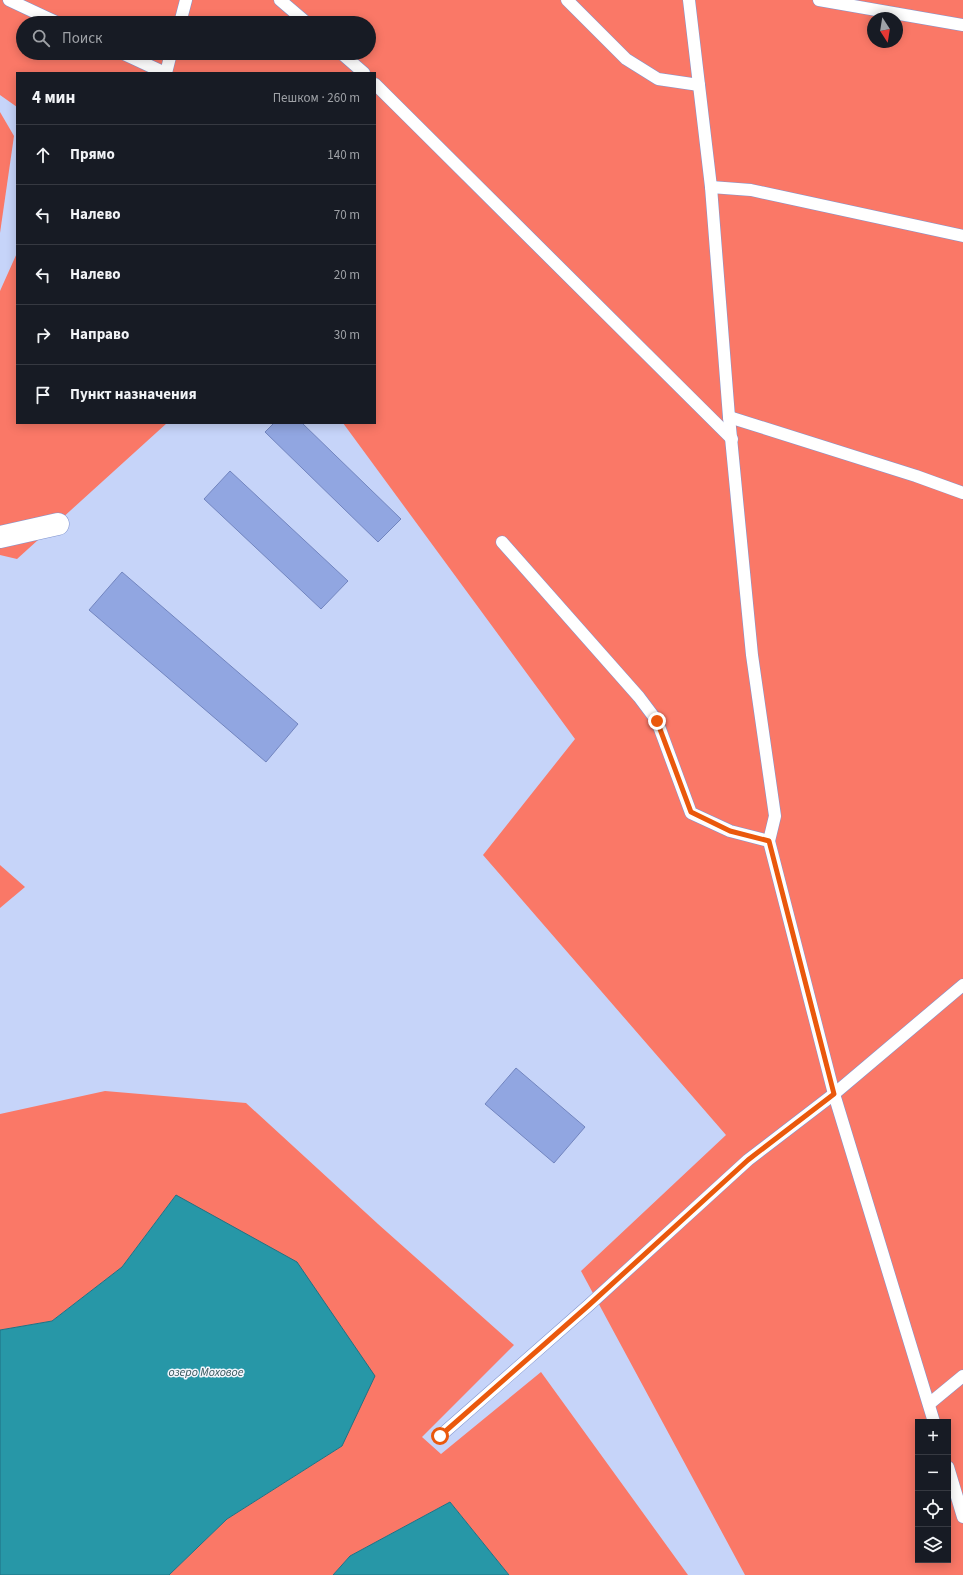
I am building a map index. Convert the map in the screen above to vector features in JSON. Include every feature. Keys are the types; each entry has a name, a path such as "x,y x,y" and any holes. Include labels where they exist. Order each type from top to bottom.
{"street":[{"path":"0,537 58,524"}],"lane":[{"path":"9,0 43,16"},
{"path":"182,16 186,0"},
{"path":"280,0 298,16"},
{"path":"567,0 626,59 658,79 699,85"},
{"path":"689,0 711,187 729,417 752,655 775,816 769,841 834,1094 933,1419"},
{"path":"819,0 963,25"},
{"path":"137,60 163,72"},
{"path":"165,72 169,60"},
{"path":"349,60 363,72"},
{"path":"376,85 732,439"},
{"path":"711,187 751,190 963,236"},
{"path":"729,417 916,476 963,493"},
{"path":"502,542 639,697 657,721 691,812 730,831 769,841"},
{"path":"440,1436 589,1305 748,1160 834,1094 963,985"},
{"path":"929,1404 963,1376"},
{"path":"951,1477 963,1517"}],"shaded area":[{"path":"0,0 963,0 963,1575 745,1575 581,1271 726,1135 483,855 575,739 344,424 376,424 376,72 16,72 16,106 0,95"},
{"path":"0,112 14,136 0,233"},
{"path":"16,255 16,424 166,424 17,559 0,555 0,291"},
{"path":"0,865 25,887 0,908"},
{"path":"105,1091 246,1103 378,1224 514,1345 422,1437 441,1454 541,1372 688,1575 509,1575 450,1502 350,1556 333,1575 169,1575 227,1519 342,1446 176,1195 122,1267 52,1321 0,1330 0,1114"}],"water":[{"name":"озеро Моховое","path":"176,1195 297,1262 375,1376 342,1446 227,1519 169,1575 0,1575 0,1330 52,1321 122,1267"},
{"path":"450,1502 509,1575 333,1575 350,1556"}],"building":[{"path":"273,424 303,424 401,519 378,542 265,432"},
{"path":"230,471 348,581 321,609 204,499"},
{"path":"122,572 298,724 266,762 89,610"},
{"path":"516,1068 585,1127 554,1163 485,1104"}],"route":[{"path":"440,1436 589,1305 748,1160 834,1094 769,841 730,831 691,812 682,792 657,721"}]}
